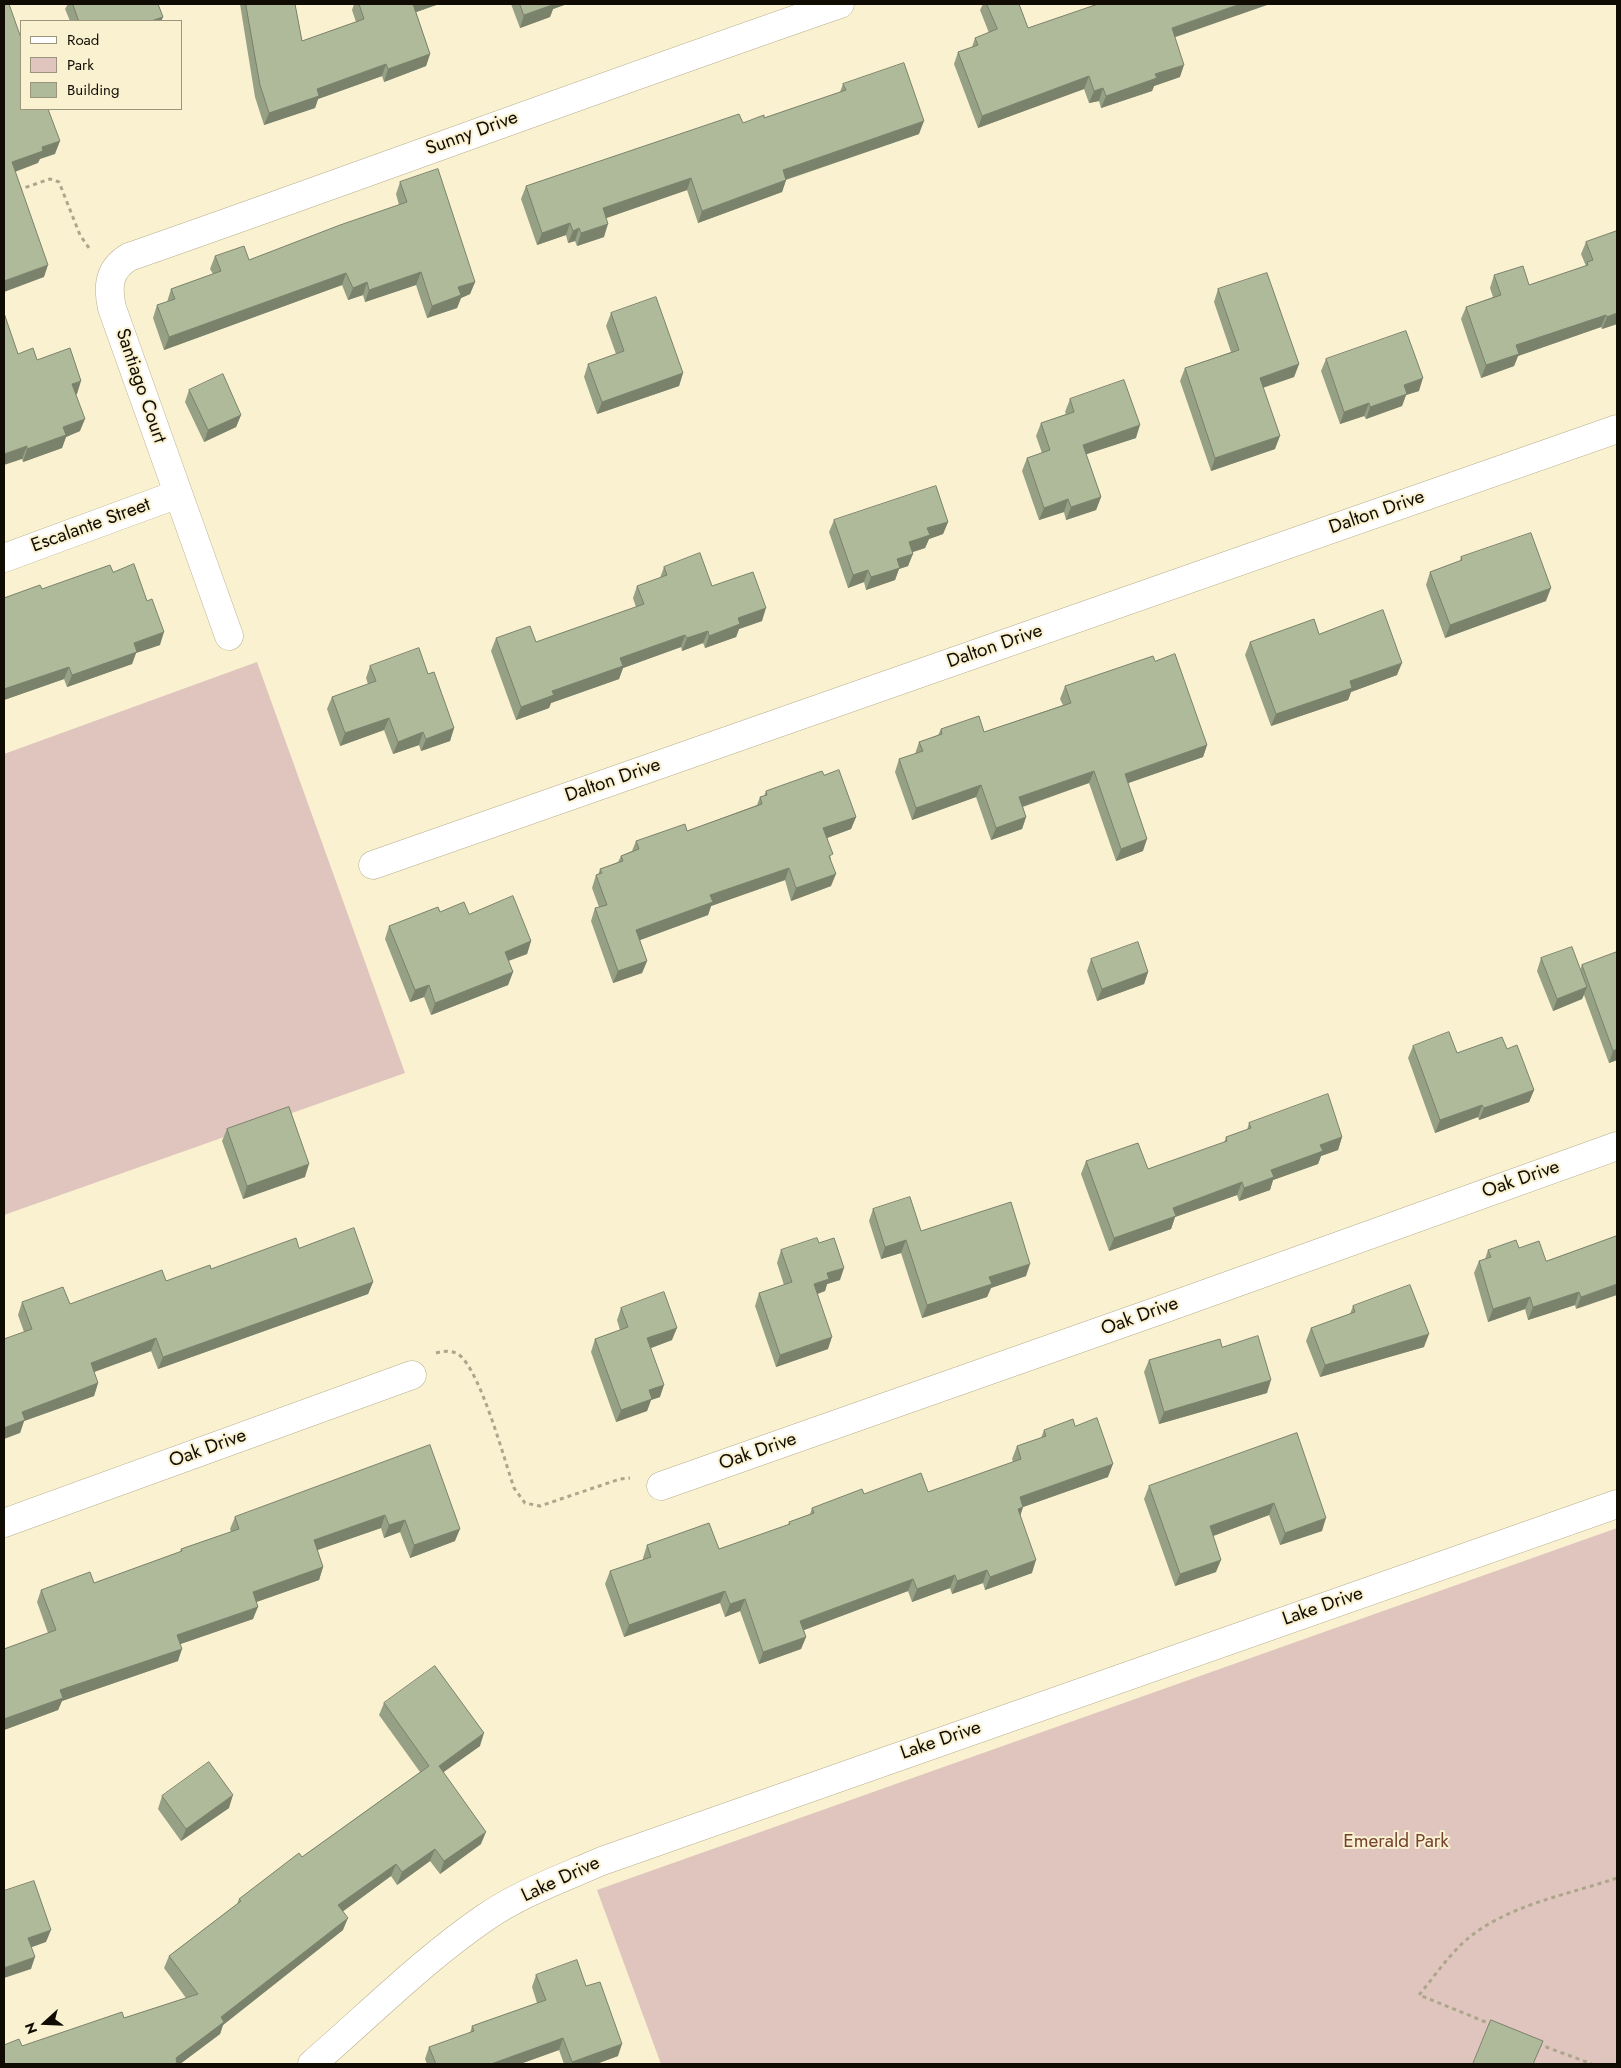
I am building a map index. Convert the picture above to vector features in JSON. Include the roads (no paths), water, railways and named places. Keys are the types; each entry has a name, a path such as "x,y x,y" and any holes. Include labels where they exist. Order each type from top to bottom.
{"street":[{"name":"Sunny Drive","path":"110,276 121,262 129,257 327,188 609,83 840,4"},
{"name":"Santiago Court","path":"110,276 109,297 112,308 229,636"},
{"name":"Dalton Drive","path":"373,865 1617,429"},
{"name":"Escalante Street","path":"4,558 178,494"},
{"name":"Oak Drive","path":"662,1486 1617,1146"},
{"name":"Oak Drive","path":"4,1524 412,1375"},
{"name":"Lake Drive","path":"312,2064 433,1958 486,1916 539,1888 602,1860 1617,1504"}],"park label":[{"name":"Emerald Park","path":"1396,1842"}]}
